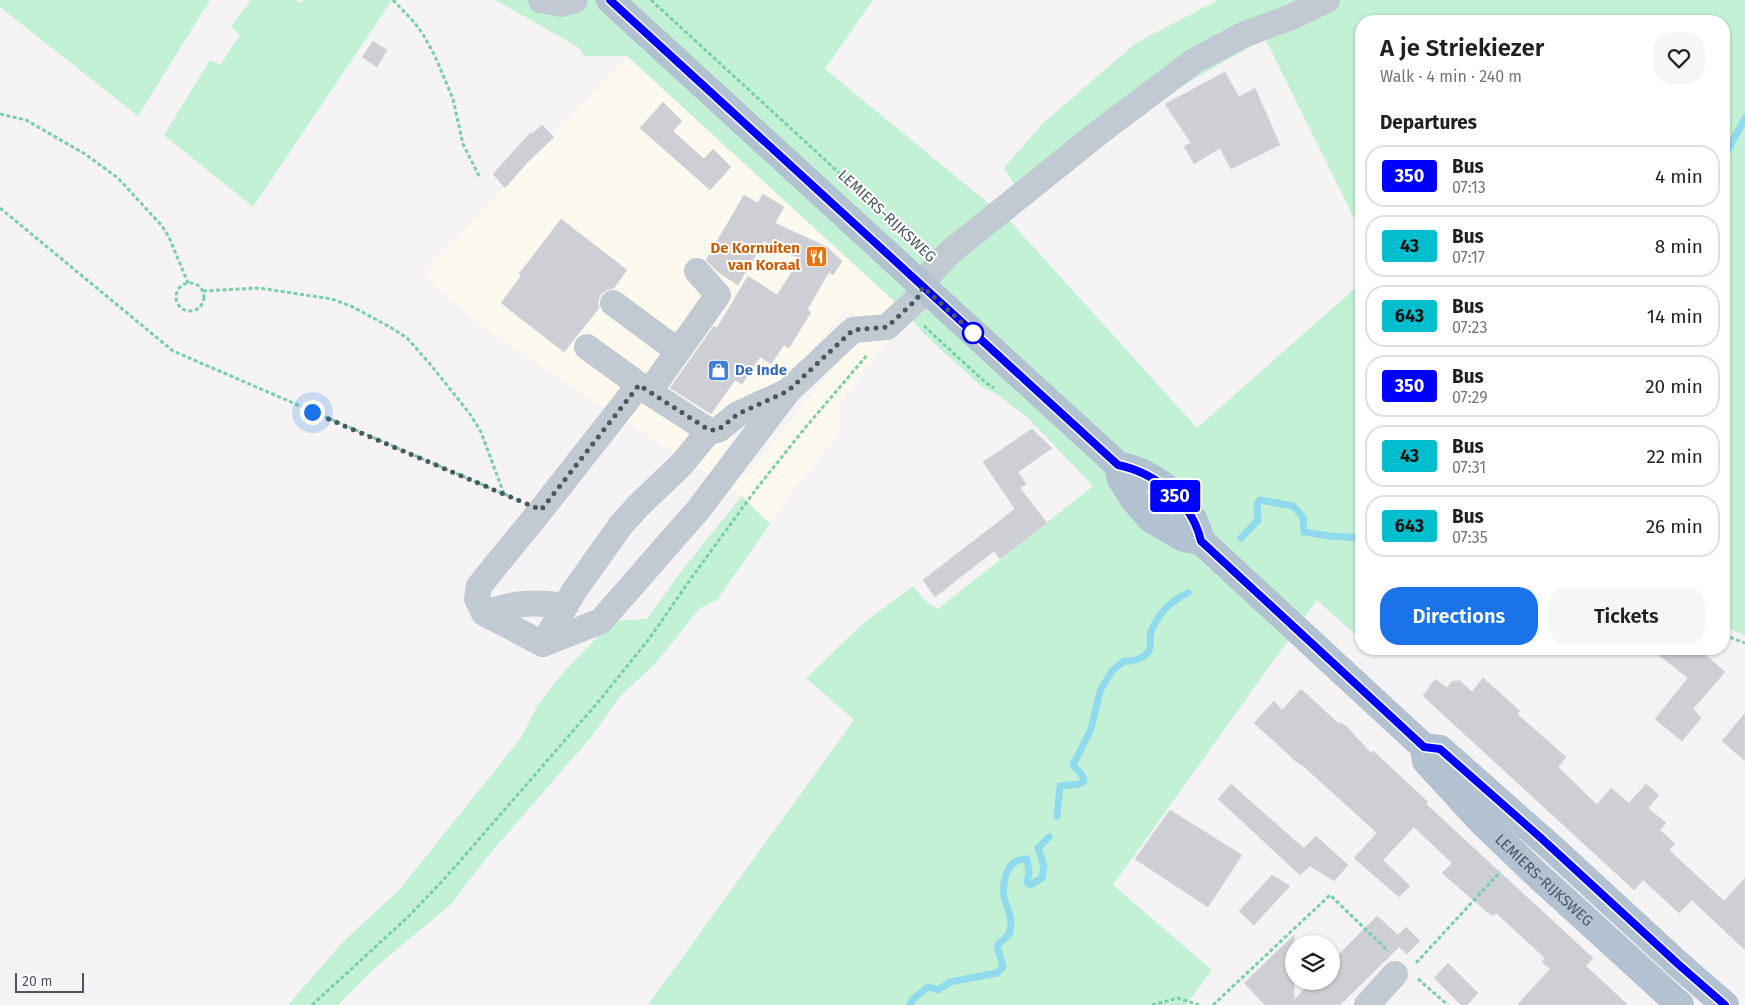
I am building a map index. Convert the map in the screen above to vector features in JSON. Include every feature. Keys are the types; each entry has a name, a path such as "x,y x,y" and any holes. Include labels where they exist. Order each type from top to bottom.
{"main road":[{"name":"LEMIERS-RIJKSWEG","path":"610,0 1118,465 1121,479 1135,501 1151,518 1184,538 1201,541 1424,747 1440,749 1446,754 1725,1005"},
{"name":"LEMIERS-RIJKSWEG","path":"1424,747 1426,761 1482,822 1540,878 1680,1005"}],"street":[{"path":"541,0 561,4 575,0"},
{"path":"697,270 718,295 678,351 541,510 479,586 477,599 484,613 542,644 601,621 698,510 788,391 853,330 887,327 917,299 929,276 949,253 1102,130 1194,61 1243,35 1291,17 1327,0"},
{"path":"613,302 678,351"},
{"path":"587,347 644,389 709,430 718,430 738,414 788,391"},
{"path":"542,644 574,591 621,525 681,465 709,430"},
{"path":"484,613 528,602 565,606"},
{"path":"1367,1005 1404,967"}],"path":[{"path":"394,0 424,36 434,56 453,99 463,144 480,178"},
{"name":"LEMIERS-RIJKSWEG","path":"651,0 834,166 939,265"},
{"path":"0,114 26,120 85,154 118,178 162,226 169,237 188,283"},
{"path":"0,208 172,351 541,510"},
{"path":"188,283 197,285 203,292 204,300 199,308 190,310 179,304 177,295 180,287 188,283"},
{"path":"203,292 259,288 332,300 360,311 407,338 470,414 481,432 504,494"},
{"path":"312,1005 410,916 599,701 649,639 757,488 804,428 870,352 887,327"},
{"path":"1730,637 1745,643"},
{"path":"1404,967 1504,869"},
{"path":"1213,1005 1330,895 1404,967 1448,1005"},
{"path":"1152,1005 1178,998 1199,1005"}],"shaded area":[{"path":"627,56 908,314 840,403 841,426 838,435 792,492 770,524 741,496 484,328 423,274","holes":["847,308 868,325 743,480 717,460 748,416 798,367"]}],"green space":[{"path":"0,0 210,0 138,116 0,7"},
{"path":"251,0 296,0 301,3 303,0 392,0 253,207 164,135 210,60 220,65 240,35 231,27"},
{"path":"495,0 525,0 546,8 556,0 873,0 825,69 1010,221 1197,428 1355,288 1355,634 1317,600 1113,885 1212,970 1186,1005 648,1005 854,720 806,678 867,620 914,586 924,600 938,609 1093,486 1027,417 998,395 981,386 922,332 908,314 627,56 584,56 578,47"},
{"path":"1218,0 1745,0 1745,636 1730,629 1730,15 1355,15 1355,220 1265,39 1195,78 1145,111 1103,143 1028,206 1004,168 1043,123 1136,43"},
{"path":"742,496 770,524 717,600 699,609 655,664 620,696 592,736 493,850 449,906 378,965 338,1005 288,1005 342,943 400,889 521,738 539,703 563,673 613,621 647,619 683,569"}],"building":[{"path":"373,41 387,50 377,67 362,57"},
{"path":"1225,72 1239,97 1255,88 1280,145 1231,169 1220,148 1194,164 1184,146 1191,143 1165,104"},
{"path":"663,102 682,121 673,131 704,159 713,149 731,167 710,190 640,128"},
{"path":"542,125 554,137 505,188 493,174 531,132 532,134"},
{"path":"763,194 784,207 775,223 827,247 842,261 833,275 829,272 807,310 811,312 789,348 784,345 771,364 760,357 742,384 735,380 711,414 670,388 714,326 717,328 748,276 777,295 800,259 764,241 738,285 718,272 706,260 744,195 758,203"},
{"path":"561,219 627,270 614,288 601,294 598,301 599,308 564,352 501,303 521,276 519,274"},
{"path":"1032,429 1052,448 1018,472 1026,484 1020,488 1047,523 1000,559 994,551 935,597 923,580 1015,509 983,462"},
{"path":"1659,655 1706,655 1725,672 1693,709 1701,718 1682,741 1655,719 1688,678"},
{"path":"1483,678 1520,711 1517,714 1566,757 1558,767 1597,805 1611,788 1629,803 1646,784 1659,795 1648,808 1666,823 1660,830 1675,844 1669,850 1724,901 1745,878 1745,950 1692,900 1679,913 1643,880 1634,890 1423,696 1435,679 1447,688 1452,681 1460,681 1472,692"},
{"path":"1301,689 1339,724 1340,722 1347,727 1371,753 1373,751 1428,802 1426,804 1593,958 1586,966 1628,1005 1517,1005 1550,969 1542,962 1545,958 1496,913 1493,916 1487,912 1442,873 1452,863 1414,827 1383,860 1410,886 1399,897 1354,858 1377,833 1254,723 1274,701 1282,710"},
{"path":"1745,713 1745,761 1722,741"},
{"path":"1231,784 1304,848 1316,836 1348,865 1334,881 1310,866 1300,875 1218,799"},
{"path":"1170,810 1242,855 1208,907 1135,859"},
{"path":"1272,875 1290,886 1254,925 1239,911"},
{"path":"1377,916 1398,935 1406,927 1420,941 1407,954 1399,947 1340,1005 1265,1005 1244,983 1285,944 1285,990 1294,990 1294,1000 1303,990 1340,990 1340,953"},
{"path":"1448,963 1478,993 1467,1005 1461,1005 1434,978"}],"waterway":[{"path":"1730,146 1745,118"},
{"path":"1241,538 1258,520 1257,504 1260,500 1293,506 1303,517 1304,532 1355,538"},
{"path":"1057,816 1060,786 1079,784 1084,781 1082,775 1073,765 1091,729 1100,691 1112,671 1124,661 1135,660 1146,654 1150,648 1150,634 1157,620 1170,604 1188,593"},
{"path":"910,1005 912,1000 928,987 938,990 950,982 997,973 1003,967 997,946 1010,933 1011,921 1004,897 1004,884 1007,872 1015,862 1027,859 1029,873 1027,882 1030,885 1042,878 1044,866 1038,848 1049,837"}],"bus line":[{"name":"350","path":"610,0 1118,465 1134,468 1169,490 1183,504 1198,527 1201,541 1424,747 1440,749 1725,1005"}],"place":[{"name":"De Kornuiten van Koraal","path":"816,257"},
{"name":"De Inde","path":"719,370"}],"route":[{"path":"312,412 541,510 639,385 709,430 718,430 738,414 788,391 853,330 887,327 917,299 923,287 973,333"}]}
